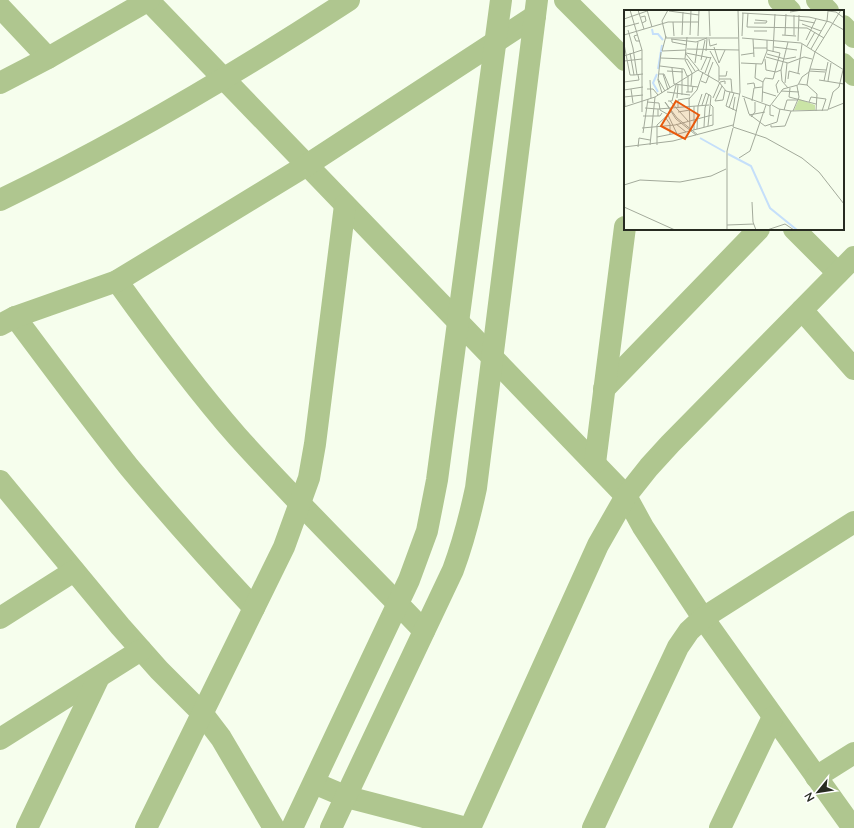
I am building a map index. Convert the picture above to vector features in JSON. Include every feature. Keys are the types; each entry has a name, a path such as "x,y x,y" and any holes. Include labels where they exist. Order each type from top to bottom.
{"street":[{"path":"0,83 48,58 149,0 626,496 647,533 703,618 853,828"},
{"path":"0,200 132,132 225,78 349,0"},
{"path":"292,828 398,604 419,556 427,531 433,506 502,0"},
{"path":"565,0 624,59"},
{"path":"779,0 789,10"},
{"path":"817,0 827,10"},
{"path":"0,7 48,58"},
{"path":"254,608 190,538 130,467 71,393 8,321 117,280 307,165 496,42 536,8"},
{"path":"331,828 347,797 453,570 470,516 476,488 536,8"},
{"path":"844,27 854,37"},
{"path":"844,65 854,75"},
{"path":"146,828 284,546 309,478 315,444 345,205"},
{"path":"595,464 625,230"},
{"path":"604,389 758,230"},
{"path":"795,230 838,273"},
{"path":"470,828 598,545 626,496 670,444 854,256"},
{"path":"117,280 199,391 238,436 424,631"},
{"path":"802,310 854,369"},
{"path":"2,486 141,650 202,713 221,738 274,828"},
{"path":"593,828 678,648 689,631 703,618 854,522"},
{"path":"0,618 74,571"},
{"path":"0,739 141,650"},
{"path":"28,828 99,677"},
{"path":"720,828 773,716"},
{"path":"816,777 854,753"},
{"path":"314,783 347,797 466,828"}]}
